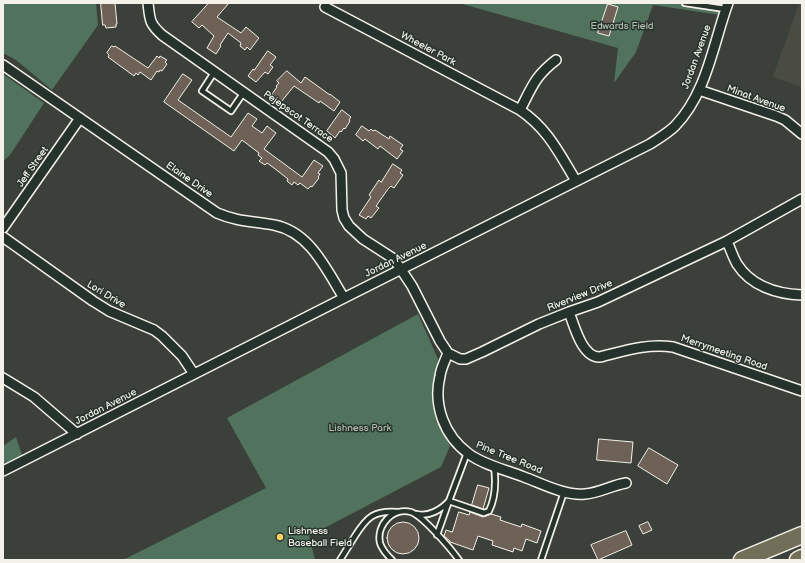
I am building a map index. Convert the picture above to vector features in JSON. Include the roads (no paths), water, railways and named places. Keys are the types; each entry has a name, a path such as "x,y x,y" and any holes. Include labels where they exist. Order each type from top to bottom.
{"highway":[{"path":"781,544 802,529"},
{"path":"742,560 802,535"},
{"path":"798,560 802,558"}],"street":[{"name":"Pejepscot Terrace","path":"148,3 150,20 162,35 328,152 334,159 340,173 342,210 349,226 364,239 394,259 402,270"},
{"name":"Jordan Avenue","path":"3,471 650,144 670,130 686,114 699,90 727,6"},
{"name":"Wheeler Park","path":"325,7 520,110 533,119 546,133 576,181"},
{"path":"520,110 536,78 556,60"},
{"name":"Elaine Drive","path":"3,65 217,213 235,220 281,227 298,235 317,255 344,298"},
{"name":"Minat Avenue","path":"699,90 776,116 789,123 802,134"},
{"name":"Jeff Street","path":"3,228 80,118"},
{"name":"Riverview Drive","path":"448,353 460,359 466,358 539,324 598,302 727,241 802,199"},
{"name":"Lori Drive","path":"3,237 109,311 158,333 182,356 194,374"},
{"path":"727,241 736,263 748,277 775,291 802,296"},
{"path":"402,270 448,353"},
{"name":"Merrymeeting Road","path":"569,312 583,346 589,354 594,356 600,357 645,346 673,346 802,391"},
{"name":"Pine Tree Road","path":"448,353 439,382 438,390 440,412 444,423 455,442 467,453 494,466 569,493 586,494 607,490 626,482"},
{"path":"3,378 34,397 77,434"}],"lane":[{"path":"685,3 727,6"},
{"path":"214,71 202,91 231,110 244,92"},
{"path":"437,535 467,453"},
{"path":"449,501 484,513 489,511 494,495 494,466"},
{"path":"541,560 564,492"},
{"path":"340,560 363,524 377,513 386,511 411,512 421,515 429,514 446,505 449,501"},
{"path":"392,560 380,544 379,537 381,528 386,521 390,516 398,512"},
{"path":"411,512 422,519 459,560"}],"place":[{"name":"Lishness Baseball Field","path":"280,537"}],"park label":[{"name":"Edwards Field","path":"622,26"},
{"name":"Lishness Park","path":"360,428"}]}
